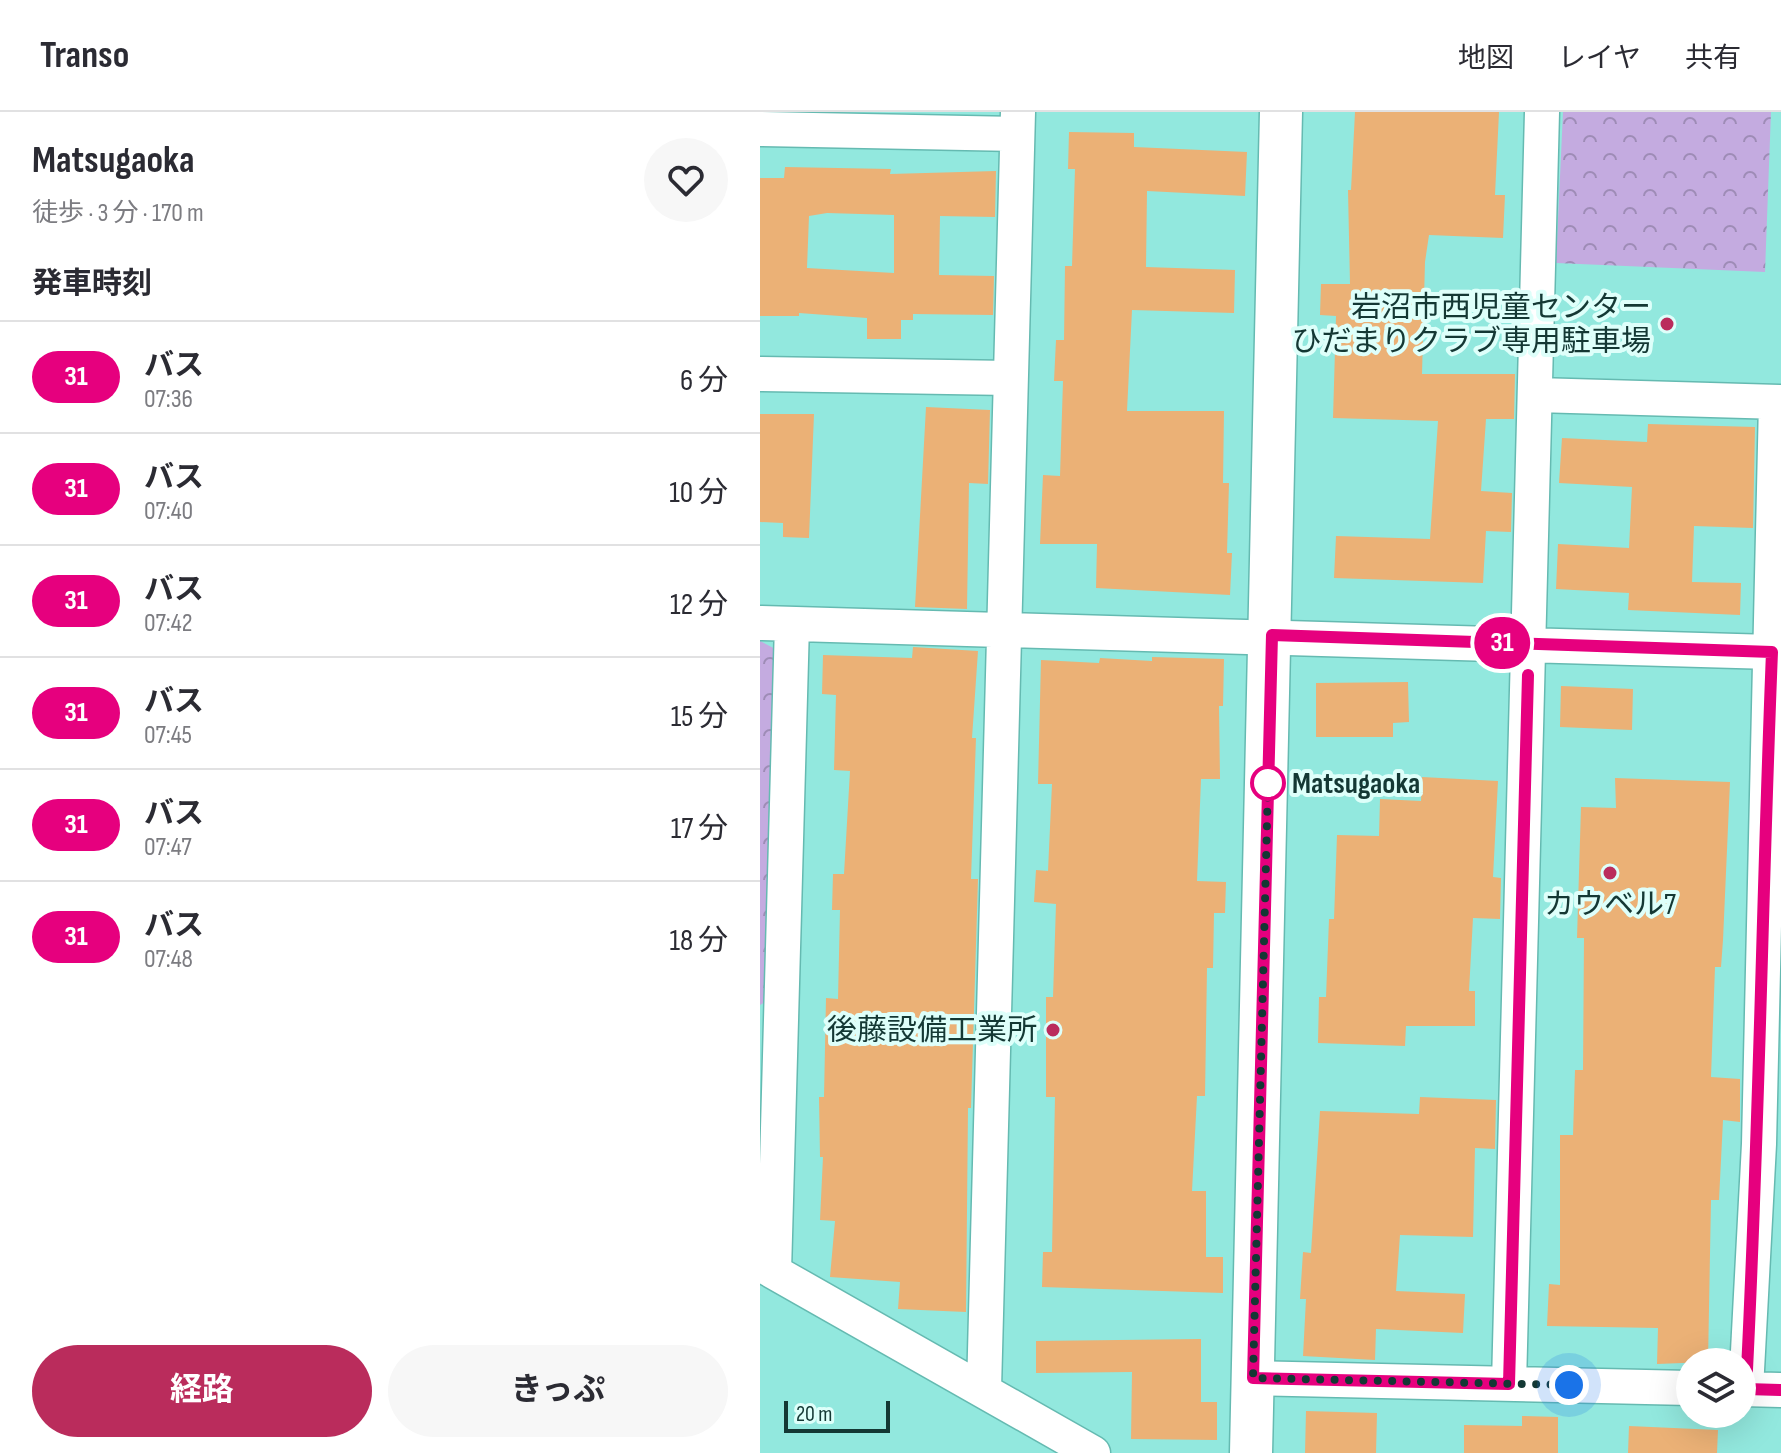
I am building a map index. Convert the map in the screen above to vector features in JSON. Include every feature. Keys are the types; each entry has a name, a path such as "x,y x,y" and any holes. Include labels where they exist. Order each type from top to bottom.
{"street":[{"path":"1251,1453 1272,635 1281,112"},
{"path":"1509,1384 1542,112"},
{"path":"760,129 1017,123 984,1389"},
{"path":"760,374 1010,378"},
{"path":"1536,395 1778,402 1762,913 1770,1144 1748,1348"},
{"path":"1093,1453 767,1268 776,623 1004,631 1272,635 1772,652"},
{"path":"1253,1378 1676,1388"},
{"path":"1756,1389 1781,1390"}],"green space":[{"path":"1563,112 1771,112 1765,272 1556,263"},
{"path":"760,641 781,652 774,997 760,1005"}],"building":[{"path":"1355,112 1499,112 1495,195 1505,195 1503,238 1429,235 1425,262 1422,374 1515,374 1514,419 1486,419 1481,491 1512,493 1511,532 1486,531 1483,583 1334,578 1336,536 1430,539 1438,421 1333,418 1336,316 1320,315 1321,284 1350,284 1348,190 1351,190"},
{"path":"1069,132 1134,133 1134,147 1247,152 1245,196 1147,191 1146,267 1235,270 1234,313 1132,310 1127,411 1224,411 1223,483 1229,483 1227,553 1232,553 1230,595 1096,588 1097,544 1040,544 1043,475 1060,476 1063,381 1054,381 1056,340 1064,340 1065,266 1072,266 1075,169 1068,169"},
{"path":"785,167 891,169 890,174 996,171 995,217 940,216 939,275 994,276 993,315 913,314 913,320 901,320 901,339 867,339 867,318 799,313 799,316 760,316 760,178 784,178","holes":["827,213 894,215 894,273 807,268 809,216"]},
{"path":"926,407 990,410 988,484 969,483 967,609 915,607"},
{"path":"760,414 814,414 809,538 783,537 783,523 760,522"},
{"path":"1648,424 1755,427 1753,528 1694,526 1692,582 1741,583 1740,615 1628,610 1629,593 1556,589 1558,544 1629,548 1632,487 1559,483 1562,438 1647,442"},
{"path":"913,647 978,651 972,738 976,738 971,879 978,879 971,1108 968,1108 966,1312 898,1309 900,1282 830,1277 835,1221 820,1220 823,1157 820,1157 819,1097 824,1097 826,998 838,999 840,910 832,910 833,874 844,874 850,771 834,770 836,695 822,694 823,655 912,658"},
{"path":"1152,657 1224,659 1223,706 1219,706 1220,779 1201,779 1197,881 1226,882 1225,913 1214,913 1213,968 1207,968 1205,1096 1197,1096 1192,1191 1206,1191 1206,1257 1223,1257 1223,1293 1042,1287 1043,1252 1052,1252 1055,1097 1046,1097 1046,997 1053,997 1056,904 1034,902 1036,870 1048,871 1052,784 1038,784 1041,660 1099,663 1100,658 1152,661"},
{"path":"1408,682 1409,722 1393,723 1393,737 1316,737 1316,683"},
{"path":"1561,686 1633,689 1632,730 1560,727"},
{"path":"1422,777 1498,781 1493,877 1501,878 1500,919 1473,918 1469,991 1475,991 1475,1026 1406,1026 1405,1046 1318,1043 1319,997 1326,997 1329,919 1334,919 1337,835 1379,836 1380,799 1421,801"},
{"path":"1615,778 1730,782 1723,940 1721,967 1715,967 1711,1077 1740,1079 1740,1122 1723,1120 1719,1200 1711,1200 1708,1348 1676,1348 1676,1363 1657,1364 1658,1328 1547,1326 1549,1284 1560,1285 1560,1135 1573,1135 1575,1070 1583,1070 1584,938 1577,938 1581,807 1616,808"},
{"path":"1420,1097 1496,1100 1495,1149 1475,1148 1473,1237 1400,1235 1396,1291 1465,1294 1463,1333 1376,1329 1375,1360 1303,1356 1306,1299 1300,1299 1303,1252 1311,1253 1320,1111 1419,1114"},
{"path":"1201,1339 1201,1402 1217,1402 1217,1440 1131,1439 1132,1372 1036,1373 1036,1341"},
{"path":"1306,1411 1377,1413 1376,1453 1305,1453"},
{"path":"1522,1416 1558,1417 1558,1453 1464,1453 1464,1425 1522,1426"},
{"path":"1629,1426 1718,1430 1717,1453 1628,1453"}],"bus line":[{"name":"31","path":"1528,675 1509,1384 1253,1378 1272,635 1772,652 1762,913 1759,1144 1746,1389 1781,1390"}],"place":[{"name":"岩沼市西児童センター ひだまりクラブ専用駐車場","path":"1667,324"},
{"name":"Matsugaoka","path":"1268,783"},
{"name":"カウベル7","path":"1610,873"},
{"name":"後藤設備工業所","path":"1053,1030"}],"route":[{"path":"1268,783 1253,1378 1569,1385"}]}
